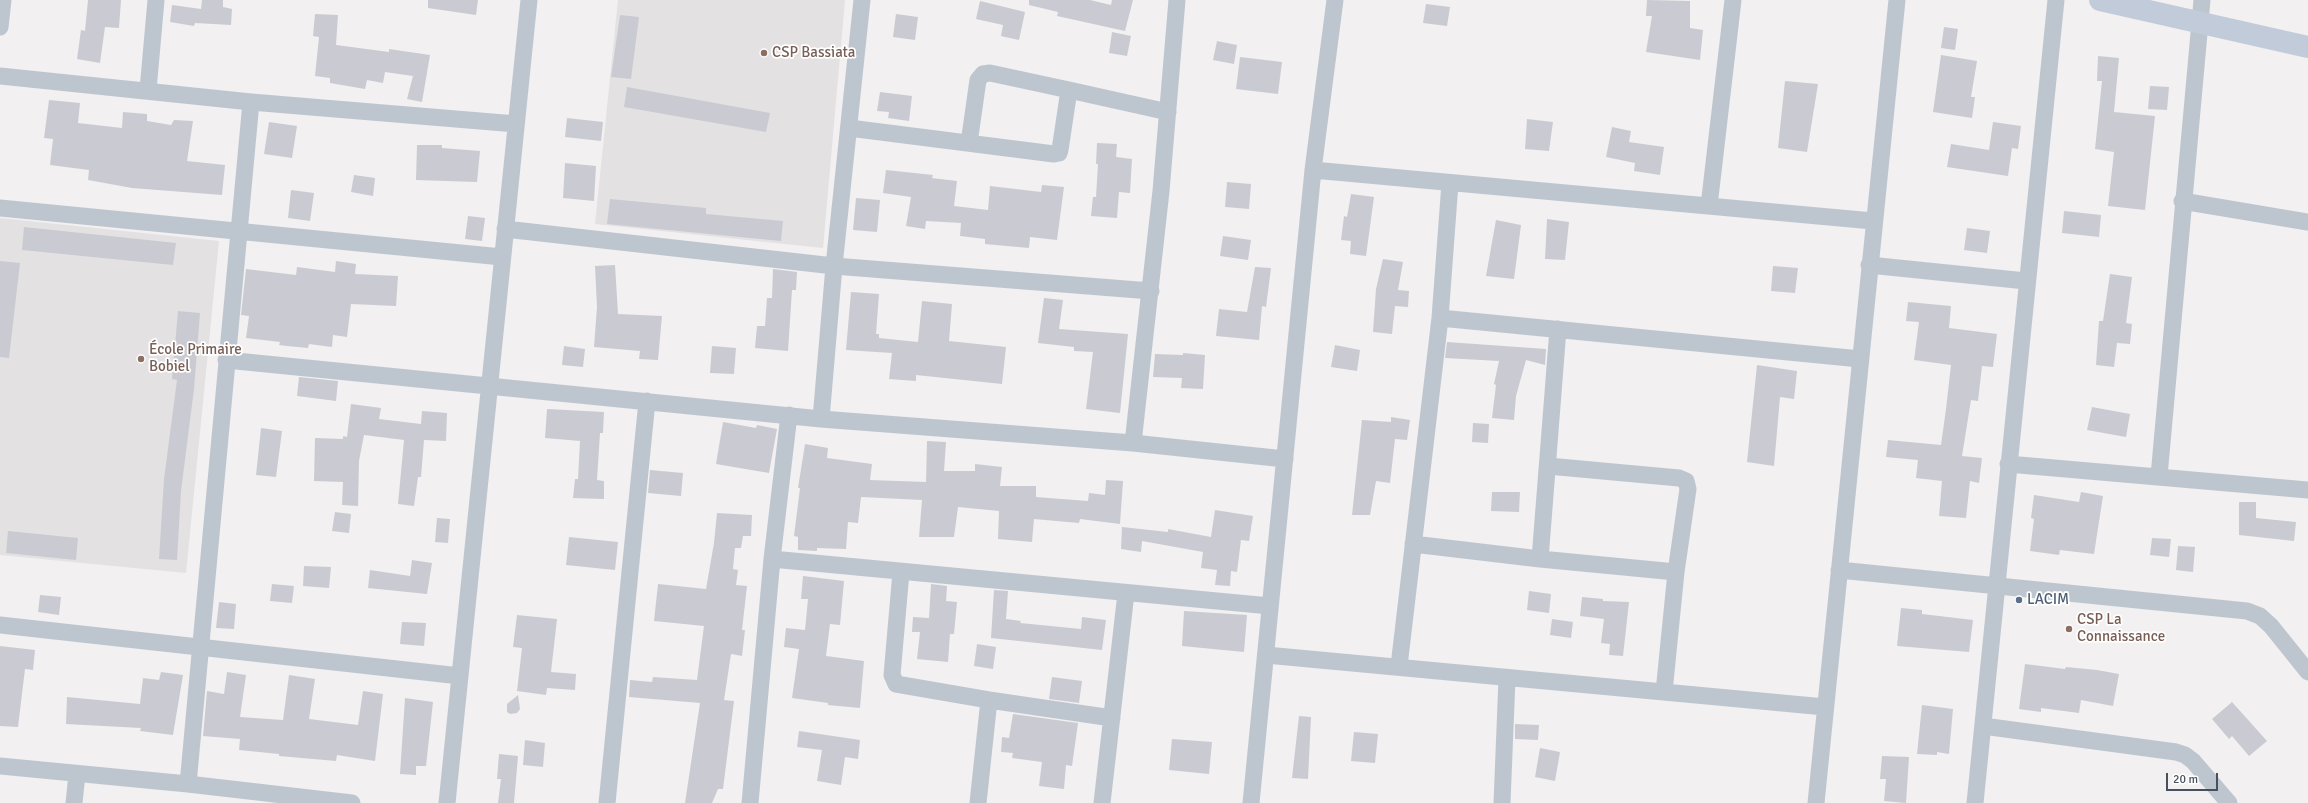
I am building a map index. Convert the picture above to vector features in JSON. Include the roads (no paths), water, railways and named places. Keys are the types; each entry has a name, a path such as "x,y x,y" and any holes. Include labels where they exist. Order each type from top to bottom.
{"street":[{"path":"0,27 3,0"},
{"path":"148,90 156,0"},
{"path":"447,803 529,0"},
{"path":"821,419 834,266 862,0"},
{"path":"1133,443 1151,291 1177,0"},
{"path":"1252,803 1313,170 1335,0"},
{"path":"1709,206 1733,0"},
{"path":"1816,803 1873,221 1897,0"},
{"path":"1975,803 2026,281 2056,0"},
{"path":"2100,0 2308,47"},
{"path":"2159,476 2182,201 2202,0"},
{"path":"969,143 978,80 983,74 990,73 1168,112"},
{"path":"0,76 148,90 250,102 516,124"},
{"path":"849,128 1054,154 1059,153 1069,90"},
{"path":"188,784 250,102"},
{"path":"1313,170 1873,221"},
{"path":"1399,666 1440,318 1450,183"},
{"path":"2182,201 2308,222"},
{"path":"0,208 502,257"},
{"path":"505,230 834,266 1151,291"},
{"path":"1869,265 2026,281"},
{"path":"1440,318 1860,359"},
{"path":"1540,559 1558,329"},
{"path":"226,360 821,419 1133,443 1284,459"},
{"path":"607,803 647,401"},
{"path":"750,803 772,559 789,415"},
{"path":"2008,464 2308,490"},
{"path":"1548,466 1679,478 1686,481 1688,488 1676,572 1664,692"},
{"path":"1414,544 1540,559 1676,572"},
{"path":"772,559 1270,606"},
{"path":"1839,570 2247,611 2260,616 2271,626 2308,672"},
{"path":"901,572 892,675 894,682 900,685 989,700 1112,718"},
{"path":"1102,803 1126,593"},
{"path":"0,625 460,676"},
{"path":"1266,655 1399,666 1507,678 1825,707"},
{"path":"1502,803 1507,678"},
{"path":"978,803 989,700"},
{"path":"1983,726 2176,752 2185,755 2193,761 2229,803"},
{"path":"0,766 188,784 352,803"},
{"path":"74,803 77,774"}],"place":[{"name":"CSP Bassiata","path":"764,53"},
{"name":"École Primaire Bobiel","path":"141,359"},
{"name":"LACIM","path":"2019,600"},
{"name":"CSP La Connaissance","path":"2069,629"}]}
